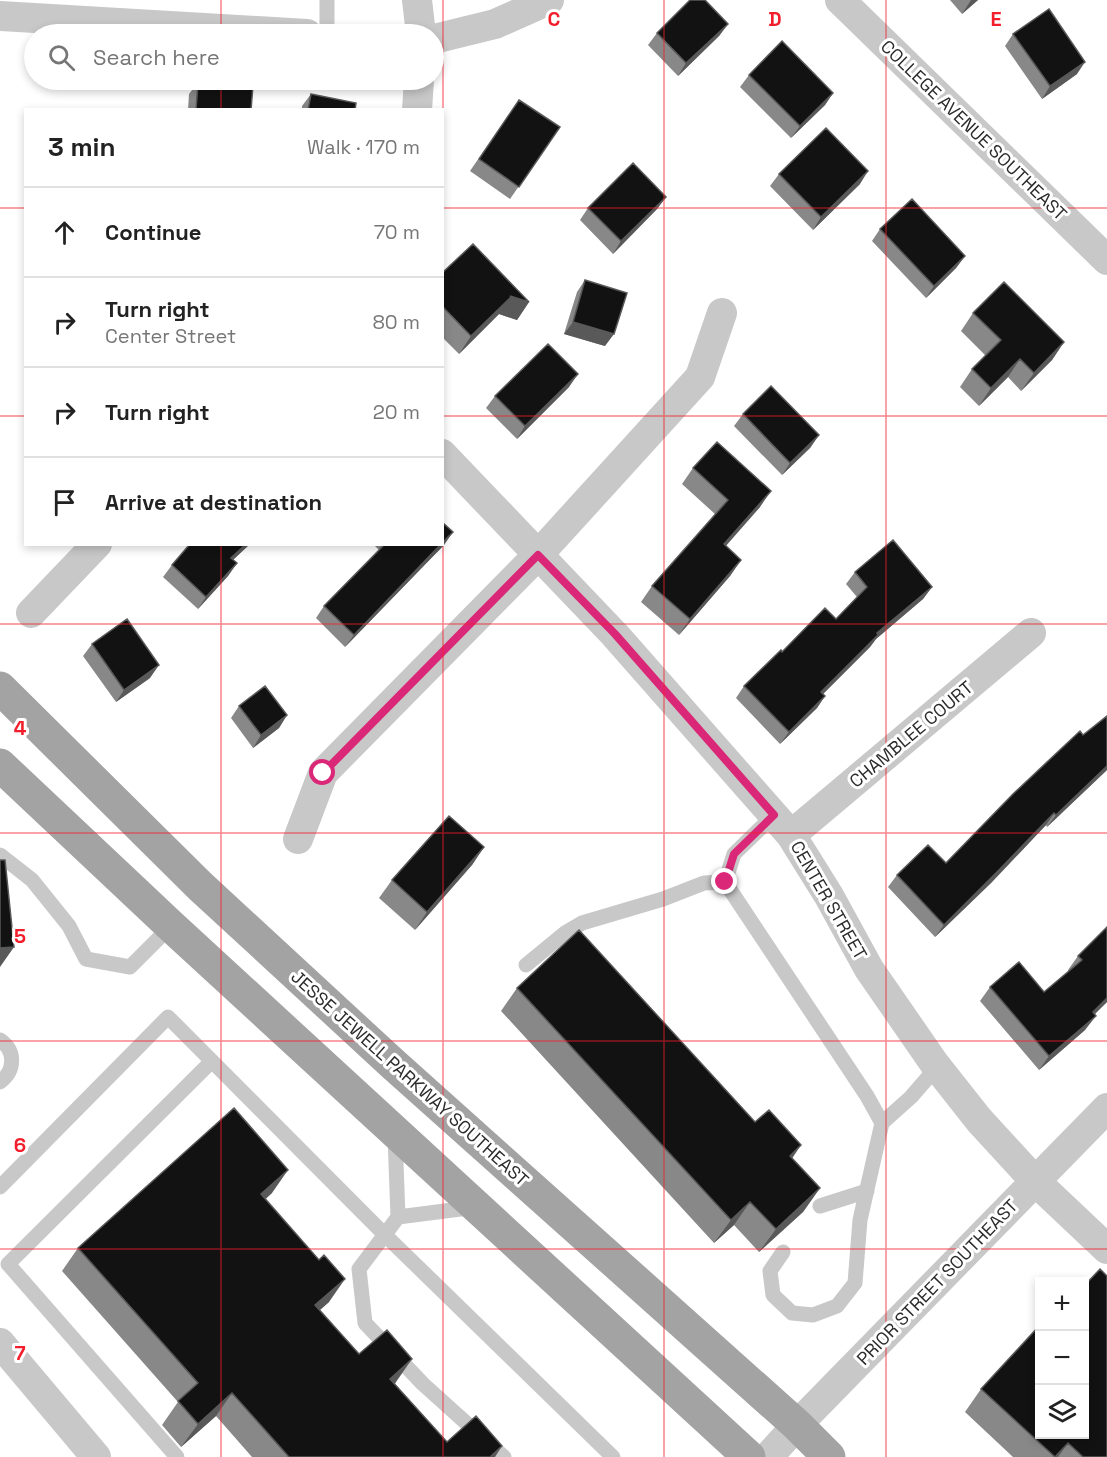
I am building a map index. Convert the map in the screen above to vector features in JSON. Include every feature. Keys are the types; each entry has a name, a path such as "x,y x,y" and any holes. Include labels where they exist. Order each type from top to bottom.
{"main road":[{"name":"JESSE JEWELL PARKWAY SOUTHEAST","path":"0,688 209,895 401,1072 797,1425 829,1457"},
{"path":"0,765 171,926 748,1457"}],"street":[{"path":"417,0 420,24"},
{"path":"444,37 495,24 549,0"},
{"name":"COLLEGE AVENUE SOUTHEAST","path":"840,0 1107,260"},
{"path":"0,16 136,24"},
{"path":"417,108 418,90"},
{"path":"298,839 323,773 538,555 700,377 722,313"},
{"name":"CENTER STREET","path":"444,456 615,634 783,825 829,896 869,969 937,1066 979,1120 1035,1182 1107,1249"},
{"path":"31,614 95,546"},
{"name":"CHAMBLEE COURT","path":"783,825 1031,633"},
{"name":"PRIOR STREET SOUTHEAST","path":"768,1457 1107,1108"},
{"path":"0,1343 96,1457"}],"lane":[{"path":"327,0 327,24"},
{"path":"725,882 734,854 783,825"},
{"path":"0,855 32,880 69,926 86,959 130,967 171,926"},
{"path":"526,965 565,933 582,923 655,901 704,883 725,882"},
{"path":"725,882 867,1096 882,1123"},
{"path":"0,1187 168,1017 385,1235 614,1457"},
{"path":"0,1040 10,1050 12,1062 7,1077 0,1082"},
{"path":"177,1457 3,1263 212,1061"},
{"path":"783,1252 770,1271 773,1295 792,1313 813,1315 837,1306 855,1283 860,1220 882,1123 911,1097 937,1066"},
{"path":"395,1133 398,1217 359,1269 365,1323 423,1384 504,1457"},
{"path":"820,1206 867,1191"},
{"path":"398,1217 476,1207"}],"building":[{"path":"690,0 705,0 728,24 686,63 657,33"},
{"path":"1049,9 1085,62 1050,86 1013,34"},
{"path":"782,41 833,93 800,126 749,75"},
{"path":"197,90 253,90 251,108 196,108"},
{"path":"311,94 356,103 355,108 308,108"},
{"path":"519,100 560,127 519,187 479,159"},
{"path":"826,128 868,171 821,217 779,174"},
{"path":"633,163 666,197 621,241 588,208"},
{"path":"912,199 965,256 934,286 880,229"},
{"path":"473,244 529,302 510,296 471,336 444,308 444,271"},
{"path":"585,280 627,293 614,334 573,322"},
{"path":"1004,282 1064,342 1034,373 1020,359 991,388 972,369 1001,340 973,313"},
{"path":"548,344 578,374 525,426 495,396"},
{"path":"771,386 819,435 790,463 743,414"},
{"path":"717,442 771,491 724,544 741,560 690,619 652,586 728,500 693,468"},
{"path":"444,524 453,532 444,541"},
{"path":"893,540 932,587 877,633 878,635 821,692 825,696 789,732 744,686 781,650 782,652 825,608 836,619 867,587 855,572"},
{"path":"188,546 244,546 231,558 237,563 206,597 172,565"},
{"path":"383,546 439,546 354,635 324,606"},
{"path":"127,619 159,665 124,690 92,644"},
{"path":"265,686 287,715 261,735 239,706"},
{"path":"1107,716 1107,766 1056,815 1054,813 944,925 897,875 928,845 946,863 1013,794 1080,731 1083,735"},
{"path":"449,816 484,847 427,912 392,880"},
{"path":"0,860 5,860 14,947 0,948"},
{"path":"1107,927 1107,998 1093,1012 1096,1016 1049,1056 990,987 1019,962 1044,992 1082,960 1078,956"},
{"path":"579,930 755,1122 769,1110 801,1145 790,1156 820,1188 776,1229 750,1202 731,1220 517,988"},
{"path":"234,1108 288,1170 261,1194 319,1260 324,1255 345,1279 315,1305 359,1354 387,1330 412,1359 390,1379 447,1442 476,1416 502,1446 490,1457 289,1457 232,1393 198,1424 178,1401 198,1383 78,1248"},
{"path":"1100,1269 1107,1276 1107,1457 1083,1457 1068,1443 1055,1457 1035,1439 1089,1439 1089,1281"},
{"path":"1035,1330 1035,1439 981,1389"}],"route":[{"path":"323,773 538,555 615,634 774,815 734,854 725,882"}]}
